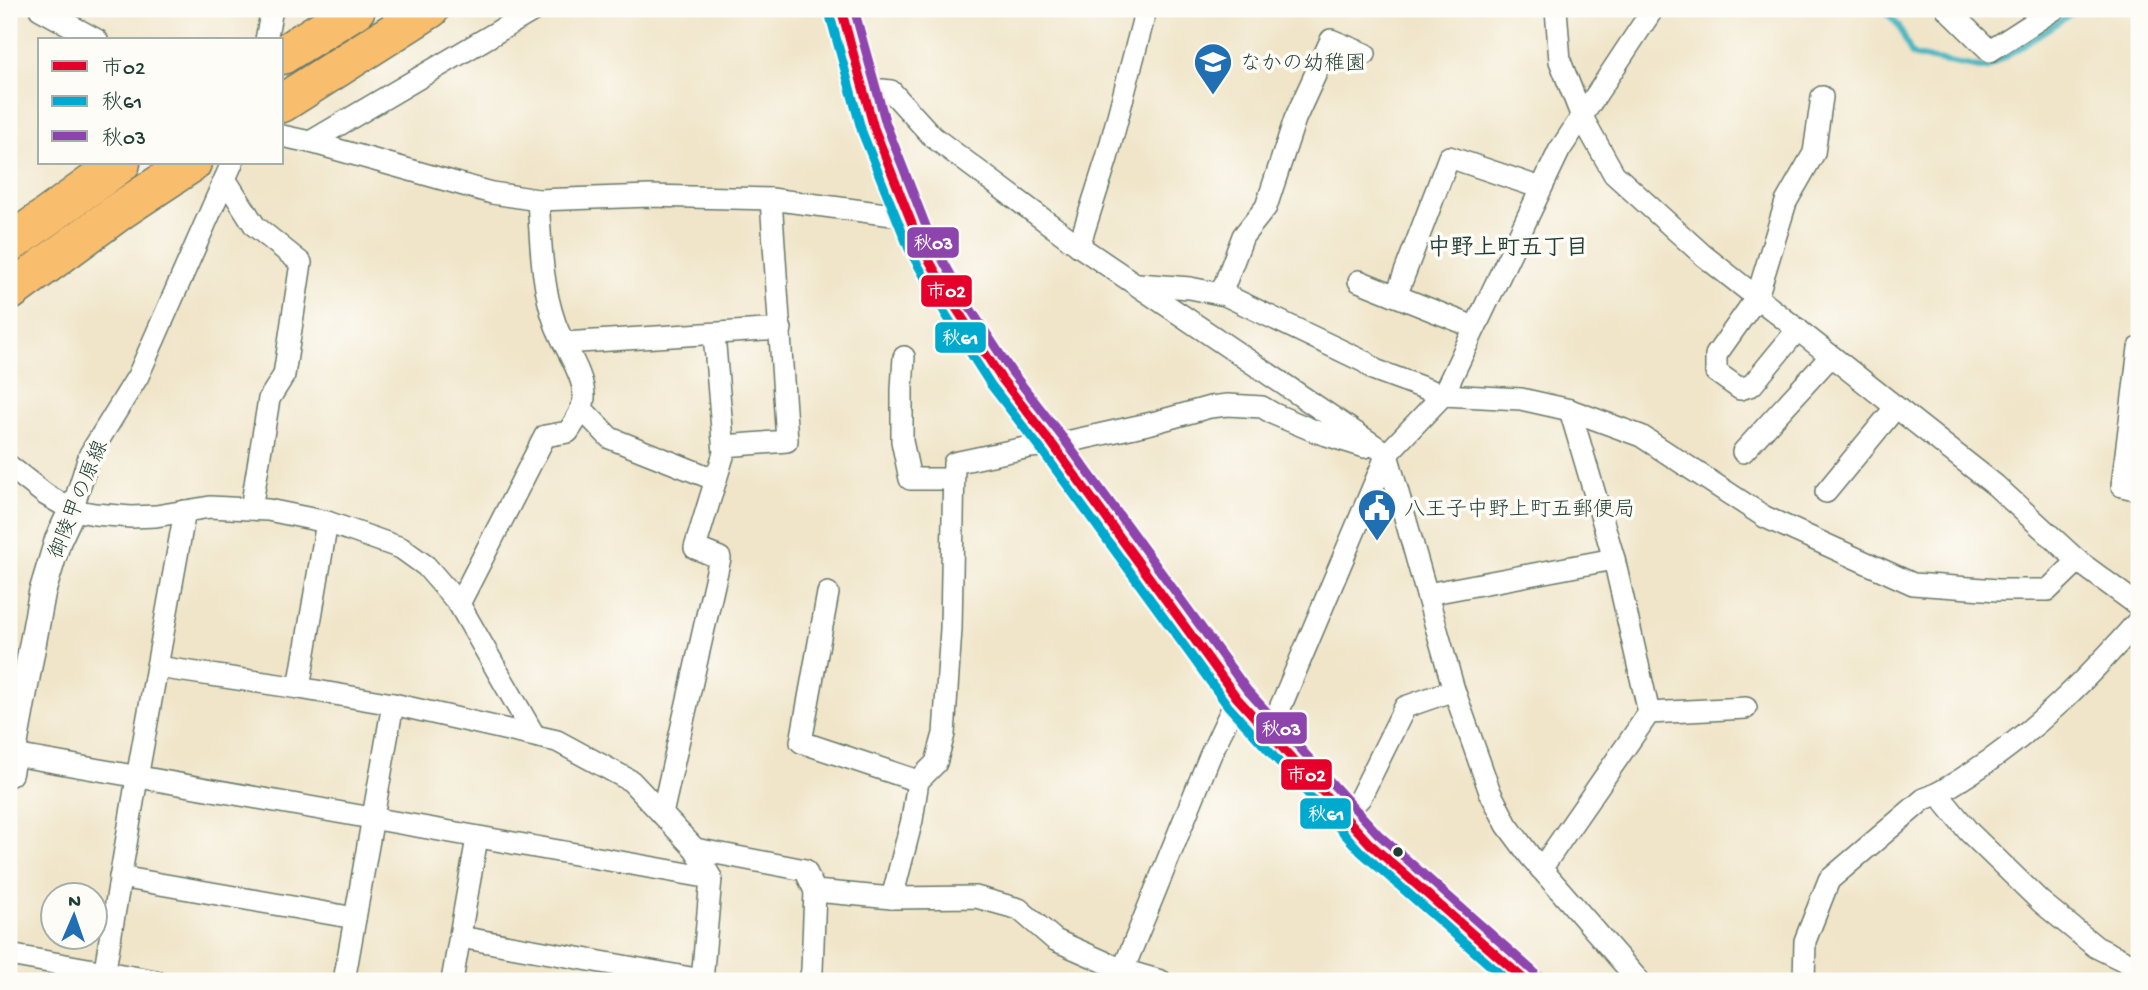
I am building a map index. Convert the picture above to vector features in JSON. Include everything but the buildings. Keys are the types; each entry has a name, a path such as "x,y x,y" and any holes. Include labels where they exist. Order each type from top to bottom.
{"highway":[{"path":"284,54 356,9"},
{"path":"284,102 430,9"},
{"path":"9,244 120,164"},
{"path":"9,292 121,210 220,168"}],"main road":[{"path":"841,9 863,93 908,217 929,263 1000,378 1054,445 1237,698 1343,816 1399,871 1526,981"}],"street":[{"path":"40,9 93,38"},
{"path":"265,38 272,9"},
{"path":"310,142 536,9"},
{"path":"1079,246 1132,70 1146,9"},
{"path":"1556,9 1560,61 1582,117 1614,174 1703,255 1995,485 2078,561 2139,606"},
{"path":"1269,734 1387,454 1443,395 1559,151 1653,9"},
{"path":"1947,9 1990,51 2056,9"},
{"path":"1221,294 1243,236 1266,206 1295,119 1331,40 1365,54"},
{"path":"863,93 891,90 933,137 1079,246 1387,454 1454,690 1490,792 1507,825 1541,869 1639,981"},
{"path":"1798,329 1752,386 1740,389 1716,372 1716,355 1757,297 1786,202 1814,153 1822,97"},
{"path":"284,136 492,193 538,200 650,196 771,199 908,217"},
{"path":"1396,296 1449,158 1541,188"},
{"path":"220,168 254,226 301,262 284,375 269,399 251,509"},
{"name":"御陵甲の原線","path":"10,761 42,593 58,540 72,510 90,454 138,376 220,168"},
{"path":"724,446 787,440 771,199"},
{"path":"459,604 545,436 568,432 577,418 584,398 578,373 555,323 545,286 538,200"},
{"path":"1359,281 1474,327"},
{"path":"1134,283 1221,294 1365,362 1375,370 1443,395 1521,399 1570,410 1641,436 1765,517 1913,584 1998,590 2048,590 2078,561"},
{"path":"564,343 780,329"},
{"path":"662,814 720,558 695,548 724,453 713,334"},
{"path":"2139,348 2122,486 2139,490"},
{"path":"1743,452 1831,356"},
{"path":"904,357 902,441 910,479 952,478"},
{"path":"892,898 912,820 918,781 936,763 944,734 951,629 954,463 1018,449 1054,445 1210,407 1247,405 1262,407 1317,432 1387,454"},
{"path":"1826,492 1896,407"},
{"path":"581,408 610,438 716,480"},
{"path":"1541,869 1648,713 1614,559 1570,410"},
{"path":"9,466 46,495 72,510 131,517 211,506 268,510 327,522 401,548 426,566 459,604 534,735"},
{"path":"104,977 184,511"},
{"path":"299,688 327,522"},
{"path":"1427,594 1614,559"},
{"path":"828,593 801,742 918,781"},
{"path":"1804,981 1805,941 1829,880 1923,799 1938,794 2024,735 2098,668 2139,620"},
{"path":"157,667 393,704 557,741 631,780 695,849 711,878 702,981 460,937"},
{"path":"1343,816 1360,798 1405,707 1454,690"},
{"path":"1122,976 1210,756 1237,698"},
{"path":"344,981 393,704"},
{"path":"1648,713 1746,708"},
{"path":"10,761 137,778 711,878"},
{"path":"1938,794 1969,832 2041,902 2096,947 2139,968"},
{"path":"452,981 477,838"},
{"path":"695,849 805,870 816,891 810,981"},
{"path":"120,877 355,918"},
{"path":"816,891 892,898 976,897 1019,909 1055,940 1122,976 1161,981"},
{"path":"9,955 104,977 156,981"}],"waterway":[{"path":"1883,9 1899,26 1911,53 1915,56 1986,69 2078,9"}],"transit line":[{"name":"市02","path":"841,9 874,128 920,244 956,308 1001,378 1237,698 1369,843 1526,981"},
{"name":"秋03","path":"854,9 886,124 931,239 966,302 1011,371 1247,690 1378,834 1534,972"},
{"name":"秋61","path":"829,12 862,132 909,249 946,315 991,385 1228,706 1360,851 1508,981"}],"place":[{"name":"なかの幼稚園","path":"1213,96"},
{"name":"八王子中野上町五郵便局","path":"1377,542"}],"district":[{"name":"中野上町五丁目","path":"1508,246"}]}
